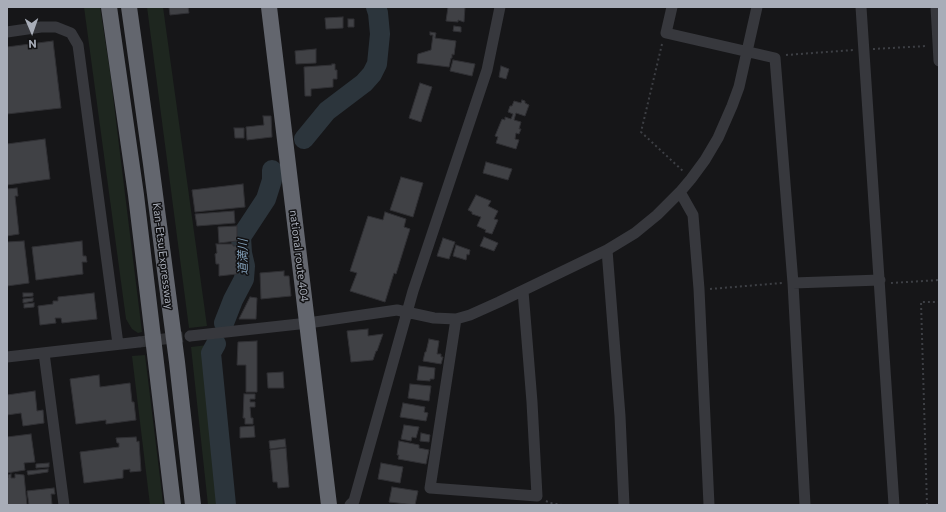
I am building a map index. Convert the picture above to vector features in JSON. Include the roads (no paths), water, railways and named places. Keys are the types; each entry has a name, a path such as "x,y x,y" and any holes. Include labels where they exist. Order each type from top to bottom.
{"highway":[{"name":"Kan-Etsu Expressway","path":"109,7 137,203 173,505"},
{"name":"Kan-Etsu Expressway","path":"128,7 152,164 193,505"},
{"name":"national route 404","path":"269,7 329,505"}],"street":[{"path":"350,505 354,501 407,312 487,70 500,7"},
{"path":"672,7 666,33 775,58 793,283 806,505"},
{"path":"190,336 397,310 434,318 456,319 470,315 607,250 635,233 657,216 691,179 718,138 739,87 757,7"},
{"path":"861,7 894,505"},
{"path":"936,7 939,61"},
{"path":"7,32 41,27 56,27 71,33 78,45 118,344"},
{"path":"680,192 693,215 699,290 709,505"},
{"path":"607,250 620,416 624,505"},
{"path":"793,283 880,280"},
{"path":"456,319 430,488 537,496 532,402 523,290"},
{"path":"7,357 140,342"},
{"path":"44,353 64,505"}],"waterway":[{"name":"道満川","path":"304,139 327,111 364,83 372,74 377,64 380,34 376,7"},
{"name":"道満川","path":"224,323 233,300 244,279 245,266 241,237 266,199 272,180 272,170"},
{"name":"道満川","path":"216,344 211,353 226,505"}],"tunnel":[{"path":"139,342 190,336"}]}
